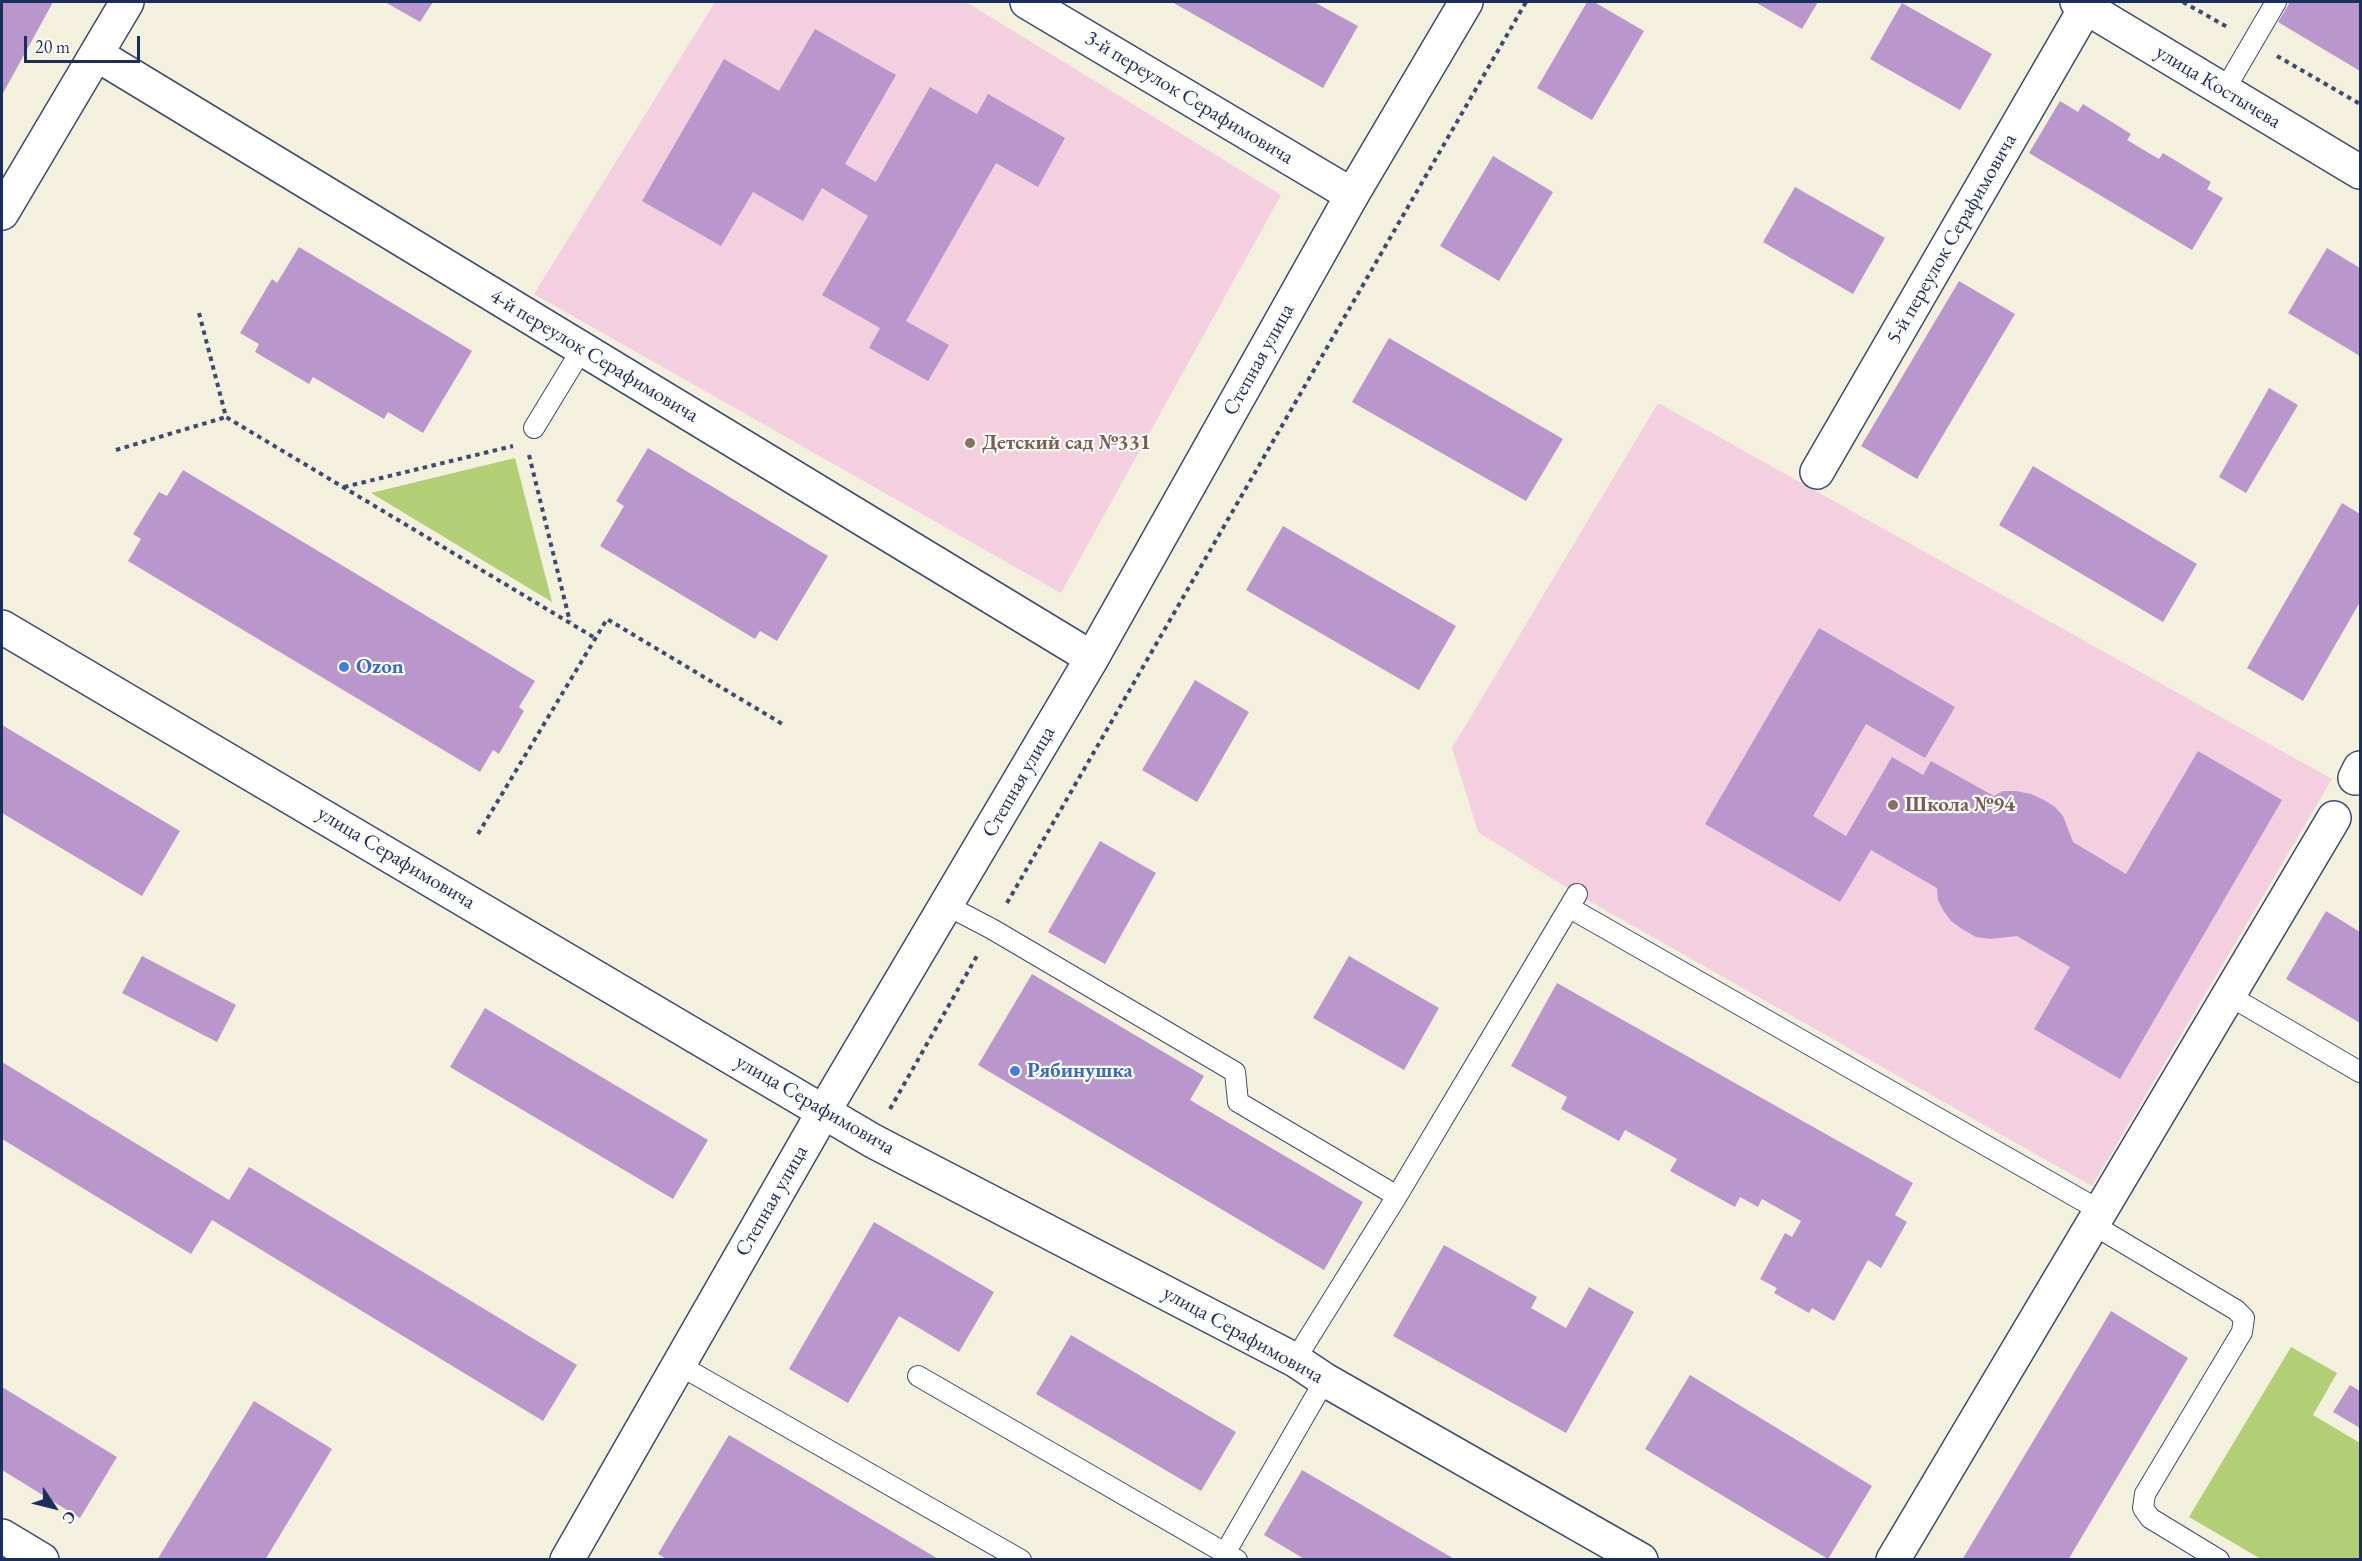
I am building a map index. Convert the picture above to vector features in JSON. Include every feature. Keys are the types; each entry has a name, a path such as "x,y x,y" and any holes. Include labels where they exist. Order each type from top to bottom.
{"street":[{"path":"2,213 127,2"},
{"name":"3-й переулок Серафимовича","path":"1027,2 1352,195"},
{"name":"Степная улица","path":"567,1560 824,1111 1092,658 1352,195 1466,2"},
{"name":"улица Костычева","path":"2082,4 2361,172"},
{"name":"5-й переулок Серафимовича","path":"1817,472 2082,4"},
{"name":"4-й переулок Серафимовича","path":"96,54 1092,658"},
{"name":"улица Серафимовича","path":"2,627 873,1141 1295,1360 1325,1380 1641,1560"},
{"path":"1893,1560 2334,818"},
{"path":"2,1536 42,1560"}],"lane":[{"path":"2224,91 2277,2"},
{"path":"534,428 582,349"},
{"path":"1295,1360 1397,1196 1574,901 2096,1217 2236,1310 2244,1318 2242,1332 2145,1494 2144,1508 2150,1518 2219,1560"},
{"path":"946,905 992,929 1235,1072 1238,1102 1397,1196"},
{"path":"2228,995 2361,1072"},
{"path":"678,1365 1021,1560"},
{"path":"918,1376 1231,1556 1325,1380"}],"path":[{"path":"873,1141 992,929 1526,2"},
{"path":"199,313 226,417 595,638"},
{"path":"116,450 226,417"},
{"path":"344,488 514,446"},
{"path":"528,454 570,623"},
{"path":"478,834 607,619 784,725"}],"shaded area":[{"name":"Детский сад №331","path":"715,2 966,2 1281,195 1061,593 534,294"},
{"name":"Школа №94","path":"1658,403 2332,779 2092,1186 1577,894 1478,832 1452,748"}],"green space":[{"path":"515,458 552,602 371,493"},
{"path":"2291,1347 2337,1373 2313,1415 2360,1443 2360,1559 2261,1559 2189,1517"}],"building":[{"path":"2,2 53,2 2,95"},
{"path":"385,2 433,2 420,22"},
{"path":"1172,2 1314,2 1358,26 1323,88"},
{"path":"1587,2 1594,2 1644,31 1592,120 1537,88"},
{"path":"1755,2 1818,2 1802,29"},
{"path":"2290,2 2360,2 2360,71 2278,22"},
{"path":"1902,3 1992,54 1960,110 1870,59"},
{"path":"815,29 896,75 845,164 876,182 930,87 977,114 988,94 1065,138 1038,187 996,163 906,321 949,345 928,381 869,348 880,328 822,295 868,216 822,188 803,221 753,192 721,246 642,201 724,59 779,91"},
{"path":"2060,101 2078,112 2083,104 2131,134 2127,140 2159,159 2163,153 2211,182 2207,189 2223,198 2192,250 2029,153"},
{"path":"1493,156 1553,192 1499,281 1440,246"},
{"path":"1795,187 1885,238 1853,294 1763,242"},
{"path":"299,247 472,351 423,433 388,412 384,419 313,377 309,384 255,352 259,344 240,333 272,279 277,283"},
{"path":"2327,248 2360,268 2360,356 2288,313"},
{"path":"1959,281 2015,314 1917,479 1861,446"},
{"path":"1389,338 1563,439 1526,501 1352,402"},
{"path":"2269,388 2298,405 2246,493 2219,477"},
{"path":"648,448 828,556 777,641 760,631 755,639 600,546 624,506 616,501"},
{"path":"2033,466 2197,564 2163,622 1999,525"},
{"path":"183,470 535,681 519,707 524,711 499,754 493,750 480,772 128,561 141,539 133,534 159,492 167,496"},
{"path":"2342,503 2360,514 2360,602 2303,701 2247,668"},
{"path":"1283,526 1456,626 1419,690 1246,590"},
{"path":"1819,628 1955,707 1925,758 1866,724 1813,816 1846,836 1892,757 1923,775 1931,761 1994,796 2003,791 2016,791 2044,800 2063,816 2073,842 2126,874 2198,751 2282,800 2120,1079 2034,1029 2070,967 2017,936 1990,939 1976,937 1962,929 1951,921 1943,910 1938,900 1937,888 1871,850 1840,902 1705,824"},
{"path":"1195,680 1249,712 1197,802 1142,770"},
{"path":"2,725 180,831 142,896 2,813"},
{"path":"1100,841 1156,873 1105,964 1048,932"},
{"path":"2326,911 2360,932 2360,1023 2286,979"},
{"path":"142,956 236,1005 217,1042 122,993"},
{"path":"1349,956 1439,1008 1404,1070 1313,1018"},
{"path":"1032,974 1204,1076 1190,1100 1363,1202 1324,1270 978,1065"},
{"path":"1557,983 1913,1183 1895,1215 1907,1222 1881,1268 1868,1260 1834,1321 1812,1308 1809,1313 1774,1293 1777,1288 1760,1279 1785,1233 1792,1237 1801,1221 1762,1199 1758,1207 1740,1197 1735,1207 1670,1171 1677,1159 1625,1130 1619,1141 1561,1109 1567,1097 1511,1066"},
{"path":"485,1008 708,1140 673,1199 450,1067"},
{"path":"2,1062 229,1200 249,1167 577,1365 543,1421 212,1220 191,1254 2,1139"},
{"path":"874,1222 994,1292 959,1352 899,1316 848,1403 789,1369"},
{"path":"1444,1245 1537,1297 1531,1308 1566,1328 1589,1287 1634,1312 1566,1433 1393,1336"},
{"path":"2111,1311 2188,1358 2068,1560 1962,1560"},
{"path":"1071,1335 1236,1432 1201,1491 1036,1394"},
{"path":"1690,1375 1872,1486 1828,1559 1645,1449"},
{"path":"2350,1385 2360,1391 2360,1428 2333,1412"},
{"path":"2,1387 117,1457 80,1518 2,1470"},
{"path":"254,1401 332,1449 265,1560 157,1560"},
{"path":"729,1435 940,1560 758,1560 755,1558 754,1560 668,1560 658,1554"},
{"path":"1302,1470 1456,1560 1306,1560 1264,1535"}],"place":[{"name":"Детский сад №331","path":"970,443"},
{"name":"Ozon","path":"344,667"},
{"name":"Школа №94","path":"1893,805"},
{"name":"Рябинушка","path":"1015,1071"}]}
